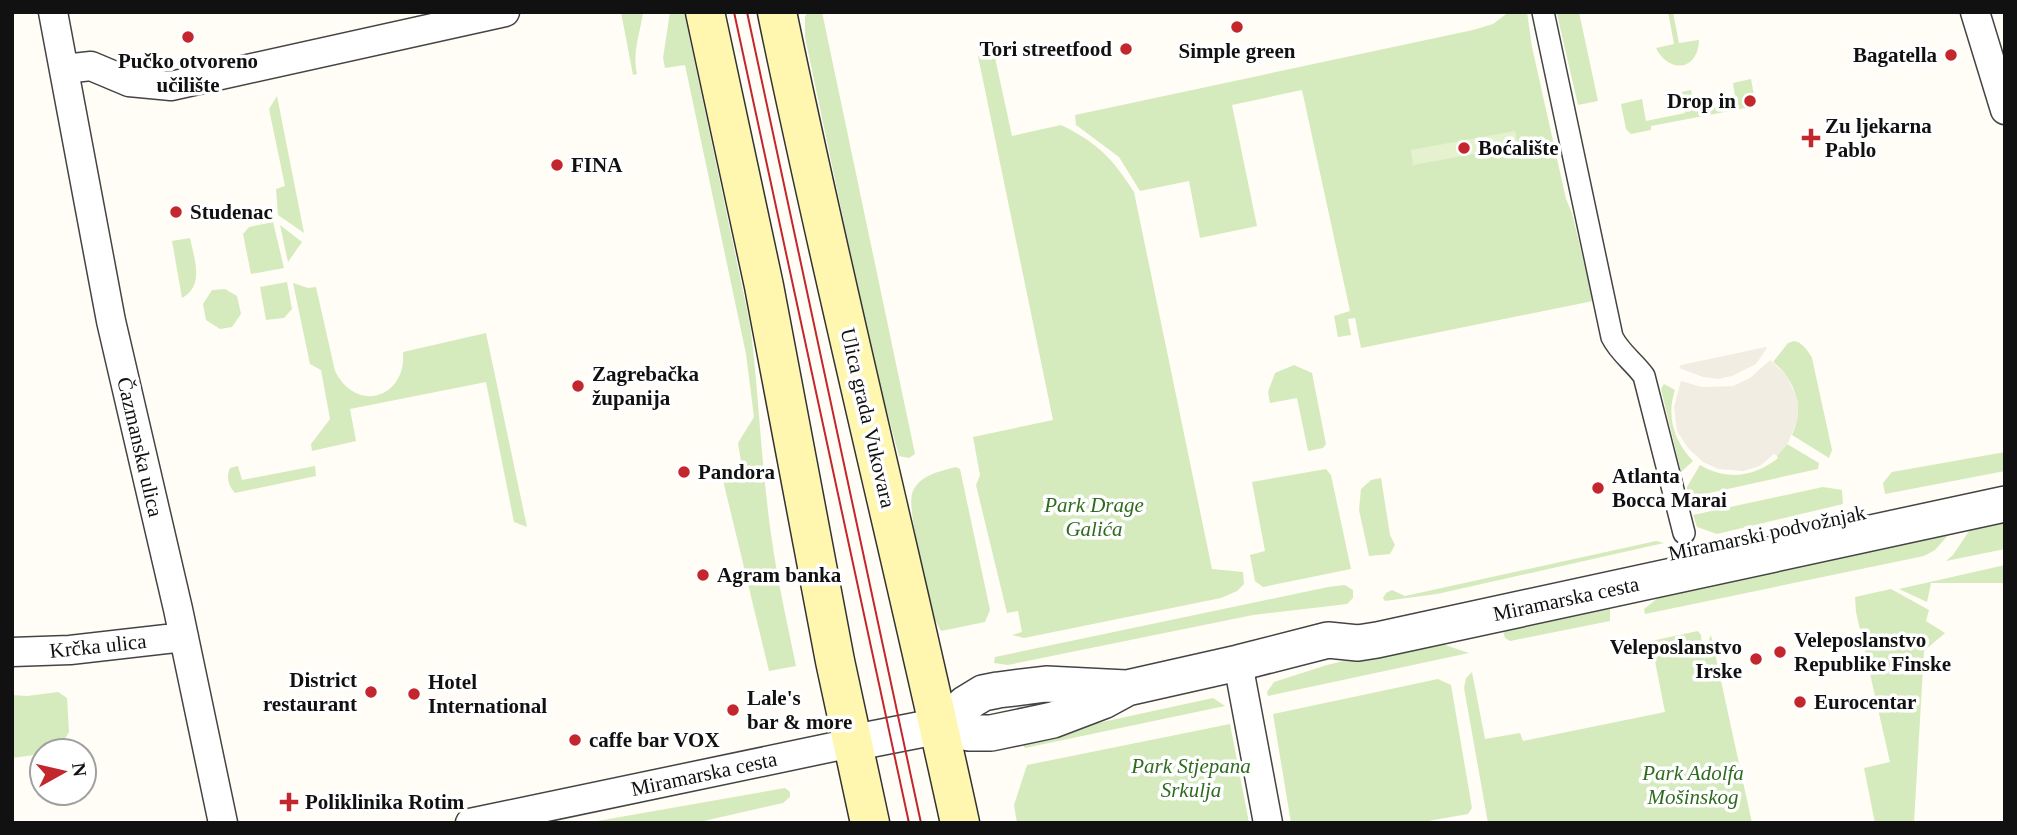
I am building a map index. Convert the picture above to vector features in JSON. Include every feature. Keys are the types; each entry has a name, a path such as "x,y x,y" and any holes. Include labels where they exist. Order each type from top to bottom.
{"main road":[{"path":"705,12 764,286 852,743 870,823"},
{"name":"Ulica grada Vukovara","path":"783,20 831,258 960,823"}],"street":[{"name":"Čazmanska ulica","path":"53,12 111,321 184,637 223,823"},
{"path":"64,69 91,66 129,82 171,86 505,12"},
{"path":"1543,12 1612,337 1620,352 1635,363 1644,376 1684,533"},
{"path":"1975,12 2005,110"},
{"name":"Miramarski podvožnjak","path":"1328,640 1341,630 1369,619 2005,482"},
{"name":"Miramarska cesta","path":"470,823 939,726 969,733 991,733 1066,715 1103,701 1127,688 1328,640 1358,643 1377,640 2005,504"},
{"name":"Krčka ulica","path":"12,652 70,650 184,637"},
{"path":"1238,663 1268,823"}],"green space":[{"path":"621,12 643,13 636,51 637,74 633,75"},
{"path":"670,12 684,12 750,324 771,534 796,666 769,671 721,472 742,468 738,443 754,417 746,354 685,65 665,68 663,58"},
{"path":"809,12 822,12 915,454 909,458 899,456 873,360 805,37 805,16"},
{"path":"1509,12 1527,12 1532,47 1566,199 1572,213 1593,301 1361,348 1355,318 1348,319 1351,335 1338,337 1334,316 1350,311 1302,90 1232,105 1257,226 1200,238 1189,181 1140,191 1119,157 1076,125 1075,115 1473,30 1493,24"},
{"path":"1579,12 1598,101 1578,105 1557,14"},
{"path":"1668,12 1673,12 1679,43 1699,40 1694,58 1682,65 1668,62 1656,48 1674,44"},
{"name":"Park Drage Galića","path":"994,53 1012,136 1061,125 1103,152 1134,192 1212,569 1243,572 1244,584 1237,591 1221,598 1024,638 1012,635 1022,632 1018,611 1007,613 976,485 980,475 973,437 1053,420 978,56"},
{"path":"1751,79 1756,106 1651,126 1651,130 1631,134 1626,129 1621,104 1642,99 1646,121 1685,113 1682,92 1691,90 1695,111 1736,103 1733,83"},
{"path":"277,96 304,233 278,215 276,189 285,186 269,109"},
{"name":"Boćalište","path":"1515,131 1518,146 1413,165 1411,150"},
{"path":"273,222 284,268 251,274 243,234 249,227"},
{"path":"280,225 302,242 288,262"},
{"path":"190,238 196,279 189,293 182,298 172,241"},
{"path":"287,282 292,309 284,318 266,320 260,287"},
{"path":"293,283 308,288 316,287 335,371 355,393 367,396 389,390 402,368 403,352 486,333 527,527 514,522 486,382 350,409 356,441 312,451 311,444 330,419 321,370 310,364"},
{"path":"225,289 237,296 241,314 232,327 220,329 206,320 203,304 212,290"},
{"path":"1794,341 1802,345 1812,358 1832,450 1829,458 1792,435 1797,415 1796,395 1787,377 1773,362 1788,343"},
{"path":"1294,365 1312,373 1326,444 1323,448 1308,451 1297,398 1270,403 1268,392 1275,373"},
{"path":"1664,384 1675,390 1671,409 1674,428 1681,445 1693,461 1681,472 1661,389"},
{"path":"1787,444 1819,463 1818,469 1691,497 1687,493 1687,487 1700,465 1730,475 1750,473 1778,458"},
{"path":"2005,452 2005,471 1885,494 1883,483 1892,472"},
{"path":"238,466 242,480 315,466 316,476 235,493 229,484 228,475 230,468"},
{"path":"956,467 960,469 990,610 985,622 941,631 934,618 911,504 912,494 919,483 936,473"},
{"path":"1326,469 1331,475 1351,569 1263,587 1255,581 1250,555 1265,551 1252,482"},
{"path":"1381,478 1390,535 1395,545 1390,554 1369,556 1359,510 1361,489 1371,480"},
{"path":"1823,487 1842,490 1843,504 1717,534 1697,527 1693,515"},
{"path":"2005,515 2005,549 1946,561 1971,528"},
{"path":"1950,533 1935,550 1924,556 1645,614 1644,609 1672,587"},
{"path":"1656,541 1664,543 1437,594 1385,601 1383,598 1392,590 1405,596"},
{"path":"2005,565 2005,583 1931,583 1927,602 1899,589"},
{"path":"1345,585 1353,590 1353,598 1347,604 1253,615 1008,665 994,663 995,657"},
{"path":"1891,589 1929,610 1926,621 1945,633 1924,651 1914,823 1875,823 1864,768 1890,762 1856,612 1855,597"},
{"path":"1599,603 1610,609 1610,621 1510,641 1505,638 1503,631 1509,622"},
{"name":"Park Adolfa Mošinskog","path":"1698,631 1701,635 1704,661 1711,635 1752,823 1488,823 1464,688 1466,678 1472,672 1485,739 1520,733 1523,741 1665,712 1651,641"},
{"path":"1430,640 1469,653 1268,696 1267,692 1274,682 1327,665"},
{"path":"1438,679 1451,685 1472,808 1468,814 1417,823 1291,823 1273,714"},
{"path":"58,692 67,698 69,732 66,737 28,737 28,756 12,758 12,695"},
{"path":"1213,698 1225,706 1025,748 1021,743 1038,736"},
{"name":"Park Stjepana Srkulja","path":"1230,724 1249,823 1017,823 1014,805 1027,765"},
{"path":"785,788 790,792 790,797 783,803 695,823 586,823"}],"shaded area":[{"path":"1766,347 1756,364 1732,376 1718,379 1703,377 1679,368 1681,365"},
{"path":"1770,360 1787,376 1798,401 1798,418 1788,443 1777,456 1774,454 1760,466 1743,471 1718,469 1703,462 1688,448 1677,431 1674,407 1681,381 1702,387 1733,386 1750,378"}],"tram line":[{"path":"734,12 909,823"},
{"path":"747,12 921,823"}],"place":[{"name":"Simple green","path":"1237,27"},
{"name":"Pučko otvoreno učilište","path":"188,37"},
{"name":"Tori streetfood","path":"1126,49"},
{"name":"Bagatella","path":"1951,55"},
{"name":"Drop in","path":"1750,101"},
{"name":"Zu ljekarna Pablo","path":"1811,138"},
{"name":"Boćalište","path":"1464,148"},
{"name":"FINA","path":"557,165"},
{"name":"Studenac","path":"176,212"},
{"name":"Zagrebačka županija","path":"578,386"},
{"name":"Pandora","path":"684,472"},
{"name":"Atlanta Bocca Marai","path":"1598,488"},
{"name":"Agram banka","path":"703,575"},
{"name":"Veleposlanstvo Republike Finske","path":"1780,652"},
{"name":"Veleposlanstvo Irske","path":"1756,659"},
{"name":"District restaurant","path":"371,692"},
{"name":"Hotel International","path":"414,694"},
{"name":"Eurocentar","path":"1800,702"},
{"name":"Lale's bar & more","path":"733,710"},
{"name":"caffe bar VOX","path":"575,740"},
{"name":"Poliklinika Rotim","path":"289,802"}]}
